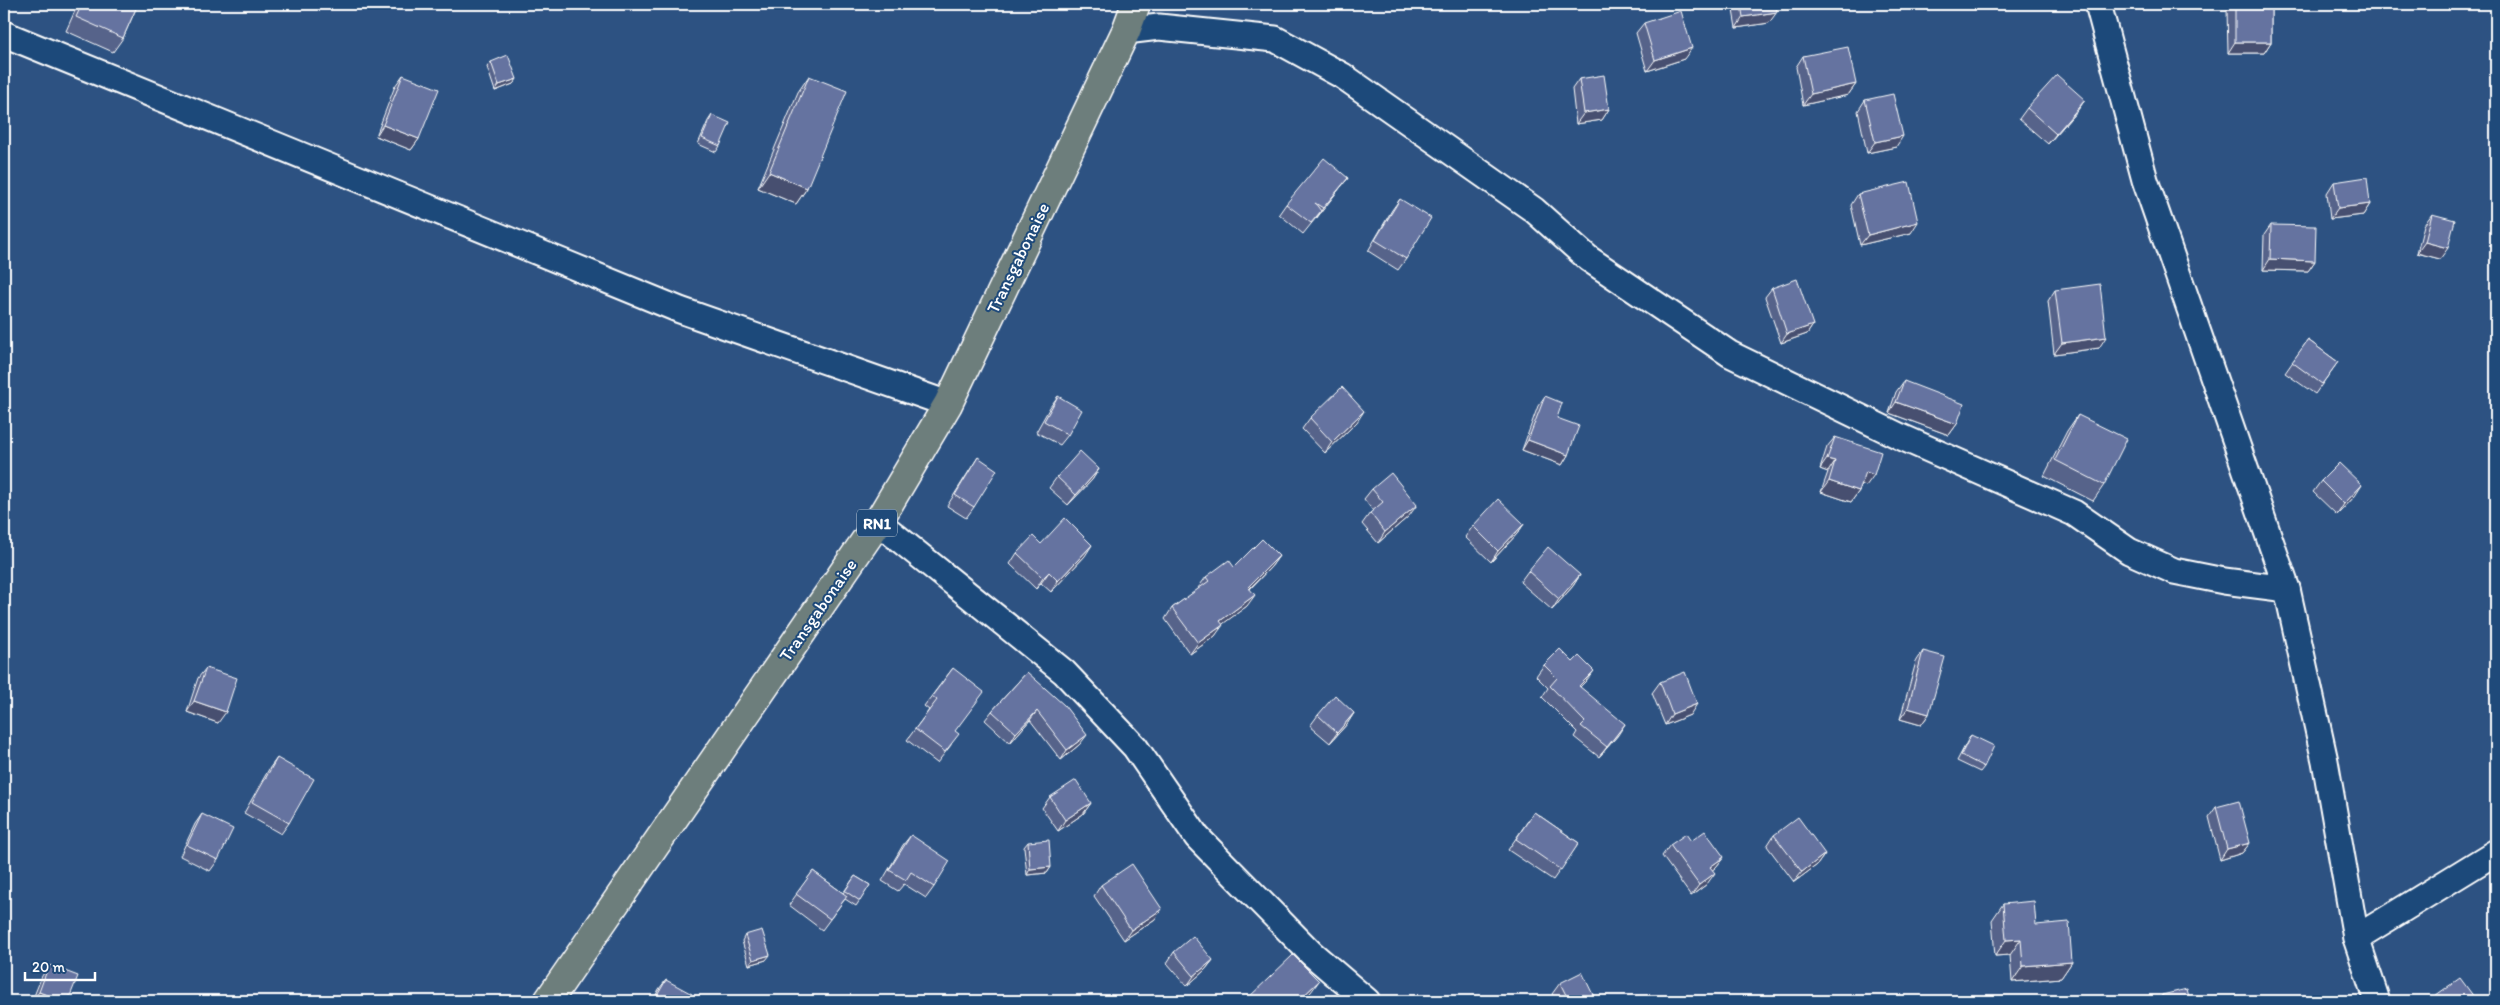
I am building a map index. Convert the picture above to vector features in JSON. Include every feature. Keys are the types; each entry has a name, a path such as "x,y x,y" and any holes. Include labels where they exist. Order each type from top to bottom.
{"highway":[{"name":"Transgabonaise","path":"548,1001 878,522 948,404 1126,31 1136,4"}],"street":[{"path":"2098,4 2145,180 2287,589 2325,761 2356,938 2377,1001"},
{"path":"1126,31 1159,27 1275,38 1343,76 1534,210 1589,259 1730,354 1899,436 2074,513 2129,551 2174,570 2224,581 2287,589"},
{"path":"4,34 680,310 948,404"},
{"path":"878,522 1064,672 1135,748 1197,837 1312,953 1367,1001"},
{"path":"2356,938 2496,852"}],"building":[{"path":"82,4 138,4 123,38 76,17"},
{"path":"1741,4 1776,4 1777,12 1743,17"},
{"path":"2235,4 2271,4 2271,42 2235,42"},
{"path":"1681,11 1692,48 1655,60 1644,23"},
{"path":"1848,47 1856,84 1811,94 1803,56"},
{"path":"508,55 517,79 499,85 491,62"},
{"path":"403,75 439,89 419,139 383,125"},
{"path":"1604,75 1609,109 1584,113 1579,79"},
{"path":"2057,75 2085,100 2056,134 2027,108"},
{"path":"809,76 847,91 807,188 769,172"},
{"path":"1893,94 1903,136 1875,142 1865,100"},
{"path":"712,115 730,123 720,146 702,138"},
{"path":"1324,158 1348,178 1323,208 1315,203 1321,211 1311,223 1286,204"},
{"path":"2367,177 2370,204 2338,208 2334,182"},
{"path":"1909,182 1918,222 1868,235 1858,194"},
{"path":"1400,199 1431,218 1406,259 1375,240"},
{"path":"2432,214 2455,220 2448,248 2425,242"},
{"path":"2271,225 2316,226 2315,261 2270,259"},
{"path":"1797,279 1813,325 1787,334 1772,288"},
{"path":"2100,284 2106,337 2062,343 2055,290"},
{"path":"2308,340 2338,362 2322,384 2292,362"},
{"path":"1904,381 1964,404 1957,424 1896,402"},
{"path":"1342,387 1364,411 1332,442 1310,418"},
{"path":"1058,396 1082,410 1068,435 1044,421"},
{"path":"1545,396 1562,403 1557,418 1579,426 1568,455 1528,440"},
{"path":"2078,415 2127,439 2104,485 2055,460"},
{"path":"1835,437 1881,452 1874,475 1866,472 1859,491 1829,481 1835,461 1827,459"},
{"path":"1080,451 1099,469 1076,495 1057,477"},
{"path":"978,457 997,470 974,507 955,495"},
{"path":"2339,463 2362,485 2344,504 2321,481"},
{"path":"1391,473 1417,505 1385,532 1370,513 1383,502 1372,489"},
{"path":"1498,499 1524,524 1498,551 1473,526"},
{"path":"1065,518 1092,545 1058,581 1049,572 1043,578 1017,553 1033,536 1041,544"},
{"path":"1262,539 1279,556 1248,587 1255,595 1220,621 1223,625 1198,643 1172,608 1209,581 1206,577 1229,560 1234,567"},
{"path":"1548,547 1580,575 1559,599 1528,571"},
{"path":"1560,649 1573,662 1579,656 1594,671 1579,686 1625,724 1607,747 1581,726 1585,722 1550,686 1557,678 1544,665"},
{"path":"1923,651 1945,657 1929,714 1908,708"},
{"path":"206,668 237,678 226,712 194,701"},
{"path":"953,668 984,692 955,731 959,734 945,752 915,729 937,700 932,696"},
{"path":"1027,672 1064,705 1087,735 1067,750 1037,711 1016,733 992,711"},
{"path":"1685,672 1697,704 1672,714 1660,682"},
{"path":"1335,695 1354,713 1337,733 1318,715"},
{"path":"1971,735 1994,746 1984,767 1961,755"},
{"path":"277,758 314,779 289,823 252,802"},
{"path":"1076,780 1091,803 1065,820 1050,797"},
{"path":"2239,801 2250,843 2227,849 2216,807"},
{"path":"1534,812 1579,843 1561,870 1516,839"},
{"path":"202,814 233,829 218,860 187,845"},
{"path":"1798,817 1825,854 1802,872 1774,835"},
{"path":"1705,831 1724,857 1710,867 1715,873 1699,885 1670,845 1686,834 1691,841"},
{"path":"911,835 950,861 934,887 911,872 906,880 889,870"},
{"path":"1049,840 1051,867 1030,869 1028,842"},
{"path":"1132,864 1162,909 1131,930 1101,885"},
{"path":"813,871 847,896 830,919 796,894"},
{"path":"855,876 870,885 860,901 845,891"},
{"path":"2034,901 2036,925 2069,922 2072,962 2023,966 2021,939 2006,940 2003,904"},
{"path":"762,930 770,955 753,960 745,935"},
{"path":"1193,936 1213,960 1194,976 1174,952"},
{"path":"1293,955 1319,981 1298,1001 1249,1001 1247,999"},
{"path":"49,965 78,976 68,1001 39,992"},
{"path":"1582,972 1596,1001 1569,1001 1560,983"},
{"path":"2460,978 2477,1001 2434,1001 2432,998"},
{"path":"666,980 692,994 688,1001 654,1001"},
{"path":"2187,989 2190,1001 2164,1001 2162,995"}]}
